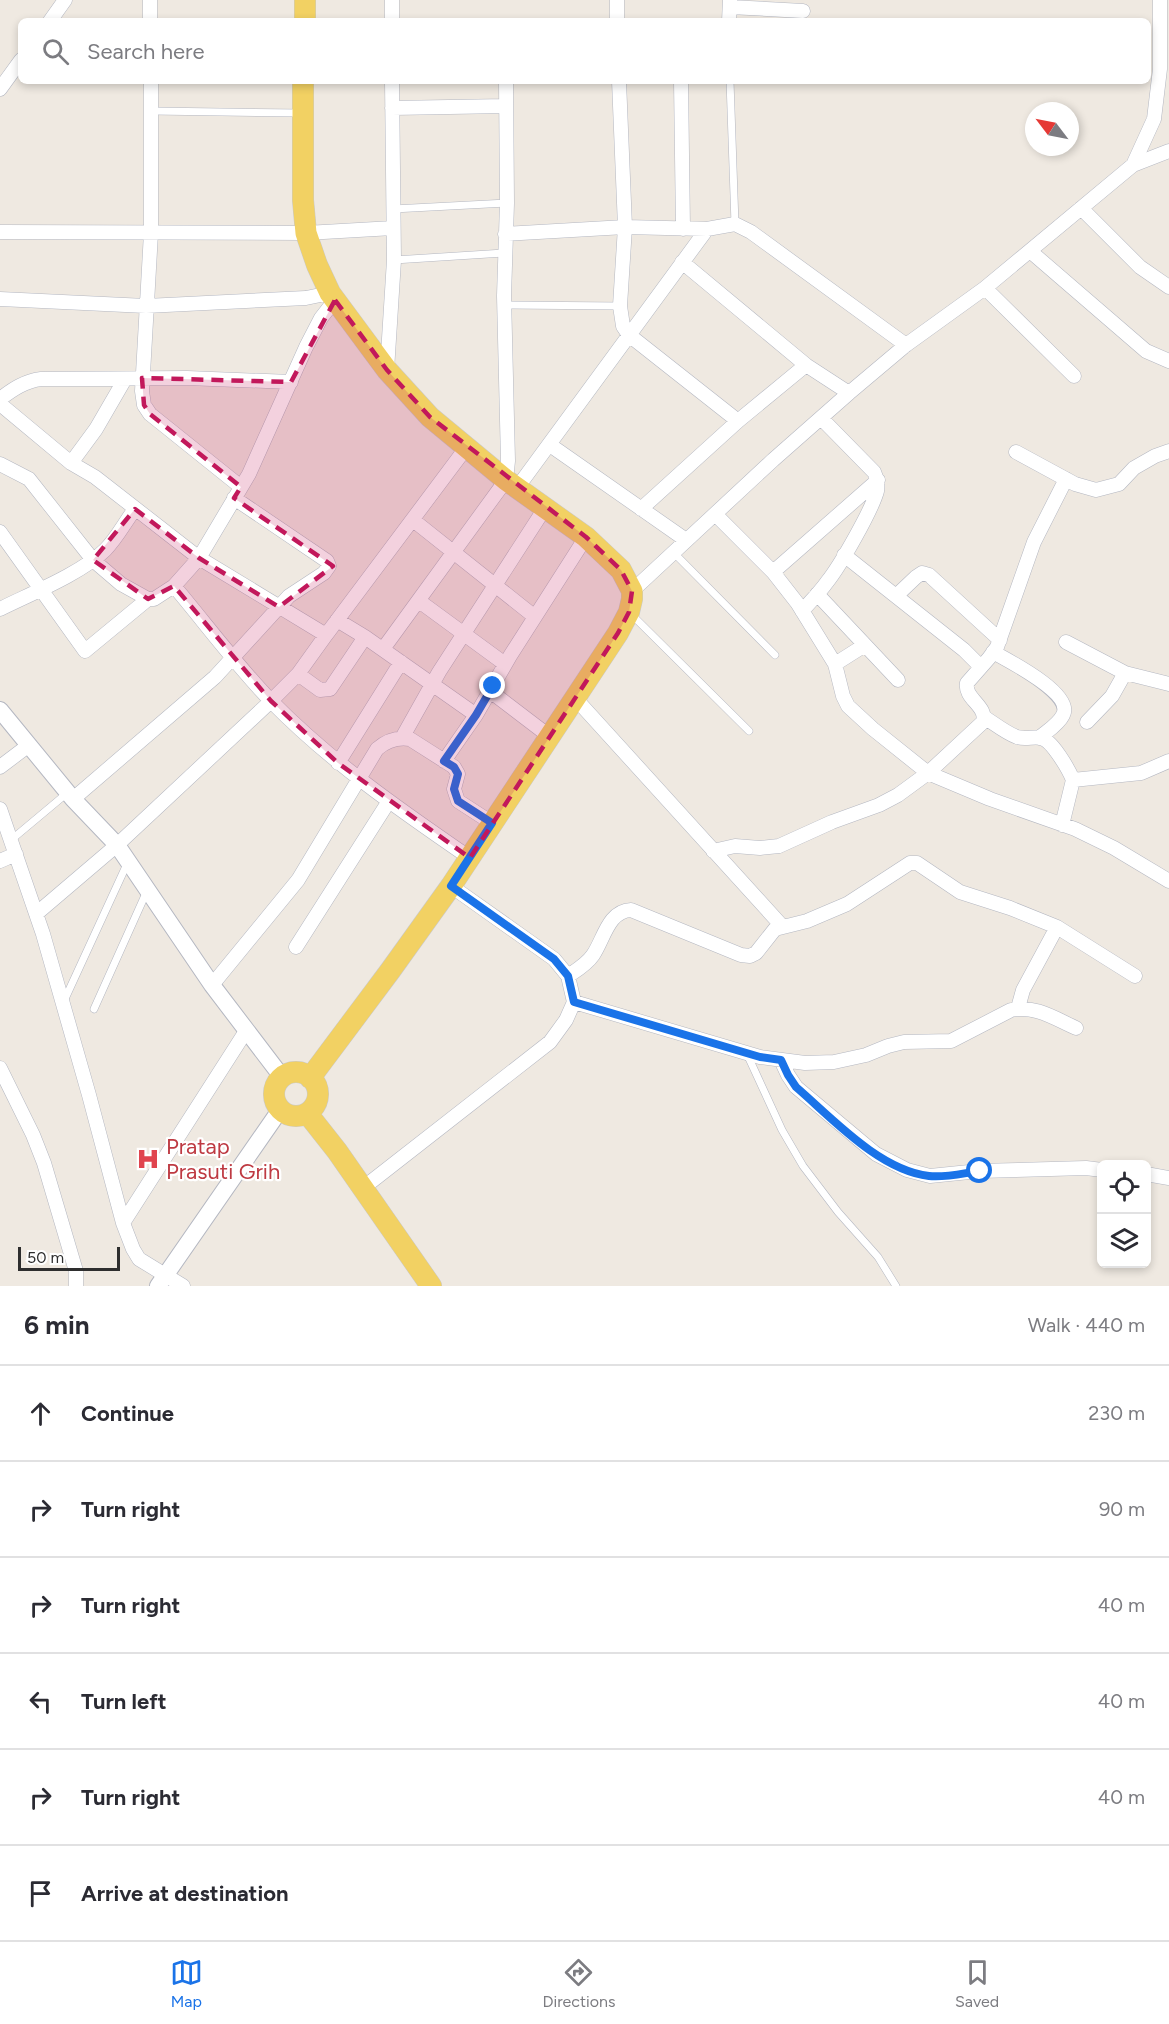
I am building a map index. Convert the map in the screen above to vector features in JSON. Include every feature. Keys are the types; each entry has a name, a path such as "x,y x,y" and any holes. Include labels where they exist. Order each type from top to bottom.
{"main road":[{"path":"305,18 306,0"},
{"path":"303,84 303,200 306,233 317,265 333,297 387,370 430,417 512,484 586,537 621,570 630,602 575,698 470,858 310,1078"},
{"path":"293,1072 301,1073 310,1078 317,1088 318,1096 315,1105 307,1113 296,1116 280,1110 274,1097 274,1089 282,1077 293,1072"},
{"path":"307,1113 363,1188 430,1286"}],"street":[{"path":"52,18 65,0"},
{"path":"150,0 150,18"},
{"path":"392,0 392,18"},
{"path":"617,0 617,18"},
{"path":"1133,165 1154,119 1160,69 1160,0"},
{"path":"729,9 803,11"},
{"path":"0,89 18,64"},
{"path":"70,796 215,677 289,596 324,573 329,566 327,561 238,492 150,414 144,405 142,378 150,233 151,84"},
{"path":"387,370 394,260 392,84"},
{"path":"506,84 507,203 504,305 508,461 512,484"},
{"path":"619,84 625,227 620,306 622,326 629,335 738,421"},
{"path":"681,84 683,229"},
{"path":"392,108 506,106"},
{"path":"630,602 686,540 849,393 906,345 985,288 1133,165 1169,151"},
{"path":"1081,208 1140,267 1169,286"},
{"path":"505,234 625,227 707,229 735,224 751,232 906,345"},
{"path":"0,231 306,233 393,228"},
{"path":"383,649 453,553 512,484 550,445 707,229"},
{"path":"1030,250 1146,351 1169,362"},
{"path":"682,262 806,365 849,393"},
{"path":"985,288 1074,376"},
{"path":"0,299 146,306 333,297"},
{"path":"0,464 30,479 93,560 121,584 148,599 154,599 174,586 199,558 249,474 321,318 333,297"},
{"path":"641,509 738,421 806,365"},
{"path":"0,399 19,385 41,379 187,378 291,382"},
{"path":"71,463 96,429 125,379"},
{"path":"0,404 71,463 95,477 199,558 326,635"},
{"path":"802,611 829,581 871,505 878,480 874,472 821,418"},
{"path":"550,445 686,540"},
{"path":"36,914 117,845 298,674 466,448"},
{"path":"1016,452 1087,489 1096,490 1119,484 1134,468 1169,451"},
{"path":"713,851 735,846 760,848 779,846 832,822 879,805 898,795 928,773 983,722 982,711 967,693 966,687 970,678 997,646 1034,543 1066,479"},
{"path":"773,572 878,480"},
{"path":"402,738 433,683 545,508"},
{"path":"0,609 40,590 93,560 106,549 135,509"},
{"path":"715,514 773,572 802,611 835,664 843,696 848,706 928,773 990,799 1062,825 1114,848 1169,881"},
{"path":"413,520 535,617"},
{"path":"0,532 85,651 148,599"},
{"path":"444,761 476,715 586,537"},
{"path":"844,555 964,650 981,667"},
{"path":"896,596 916,576 922,573 929,575 997,646 1062,699 1064,714 1057,724 1039,738"},
{"path":"174,586 271,701 338,763 470,858"},
{"path":"817,594 898,680"},
{"path":"419,601 506,664"},
{"path":"337,620 433,683 476,715"},
{"path":"298,674 320,690 330,689 365,637"},
{"path":"1066,642 1125,673 1169,684"},
{"path":"835,664 865,645"},
{"path":"338,763 401,662"},
{"path":"1087,722 1112,696 1125,673"},
{"path":"490,691 549,736"},
{"path":"575,698 782,926"},
{"path":"0,710 70,796 117,845 212,985 282,1077"},
{"path":"984,717 1014,736 1023,739 1039,738 1049,742 1073,780 1062,825"},
{"path":"212,985 298,880 377,749 384,742 402,738 410,739 454,767 458,774 454,789 458,801 492,823"},
{"path":"0,767 28,745"},
{"path":"1073,780 1141,772 1169,761"},
{"path":"296,947 389,801"},
{"path":"0,809 36,914 63,1004 90,1095 123,1223 139,1259 162,1281 183,1286"},
{"path":"0,861 16,855"},
{"path":"568,976 588,962 595,953 606,929 622,910 631,910 741,955 750,956 756,953 775,929 807,921 848,904 910,863 918,863 960,892 1010,908 1057,927 1135,976"},
{"path":"363,1188 550,1042 566,1020 574,1002 568,976 554,959 451,886"},
{"path":"1018,1008 1023,990 1057,927"},
{"path":"574,1002 747,1054 805,1063 834,1062 866,1055 904,1042 951,1041 1018,1008 1028,1007 1037,1010 1076,1028"},
{"path":"123,1223 246,1031"},
{"path":"781,1060 796,1087 876,1154 907,1170 930,1176 980,1171 1097,1169"},
{"path":"0,1068 44,1163 76,1271 76,1286"},
{"path":"162,1281 280,1110"},
{"path":"1151,1175 1169,1178"}],"lane":[{"path":"730,84 735,224"},
{"path":"152,111 302,113"},
{"path":"393,209 507,203"},
{"path":"394,260 504,253"},
{"path":"504,305 620,306"},
{"path":"674,553 775,655"},
{"path":"630,602 748,730"},
{"path":"11,840 70,796"},
{"path":"63,1004 128,861"},
{"path":"94,1010 148,889"},
{"path":"747,1054 782,1130 803,1166 838,1212 878,1257 896,1286"}],"highlighted area":[{"path":"335,300 387,370 430,417 586,537 621,570 632,591 629,612 618,633 470,858 338,763 271,701 174,586 148,599 93,560 135,509 199,558 279,607 333,566 234,498 241,487 150,414 144,405 142,378 291,382"}],"place":[{"name":"Pratap Prasuti Grih","path":"148,1159"}],"route":[{"path":"493,686 444,761 454,767 458,774 454,789 458,801 492,823 451,886 554,959 568,976 574,1002 760,1057 781,1060 796,1087 876,1154 907,1170 930,1176 980,1171"}]}
